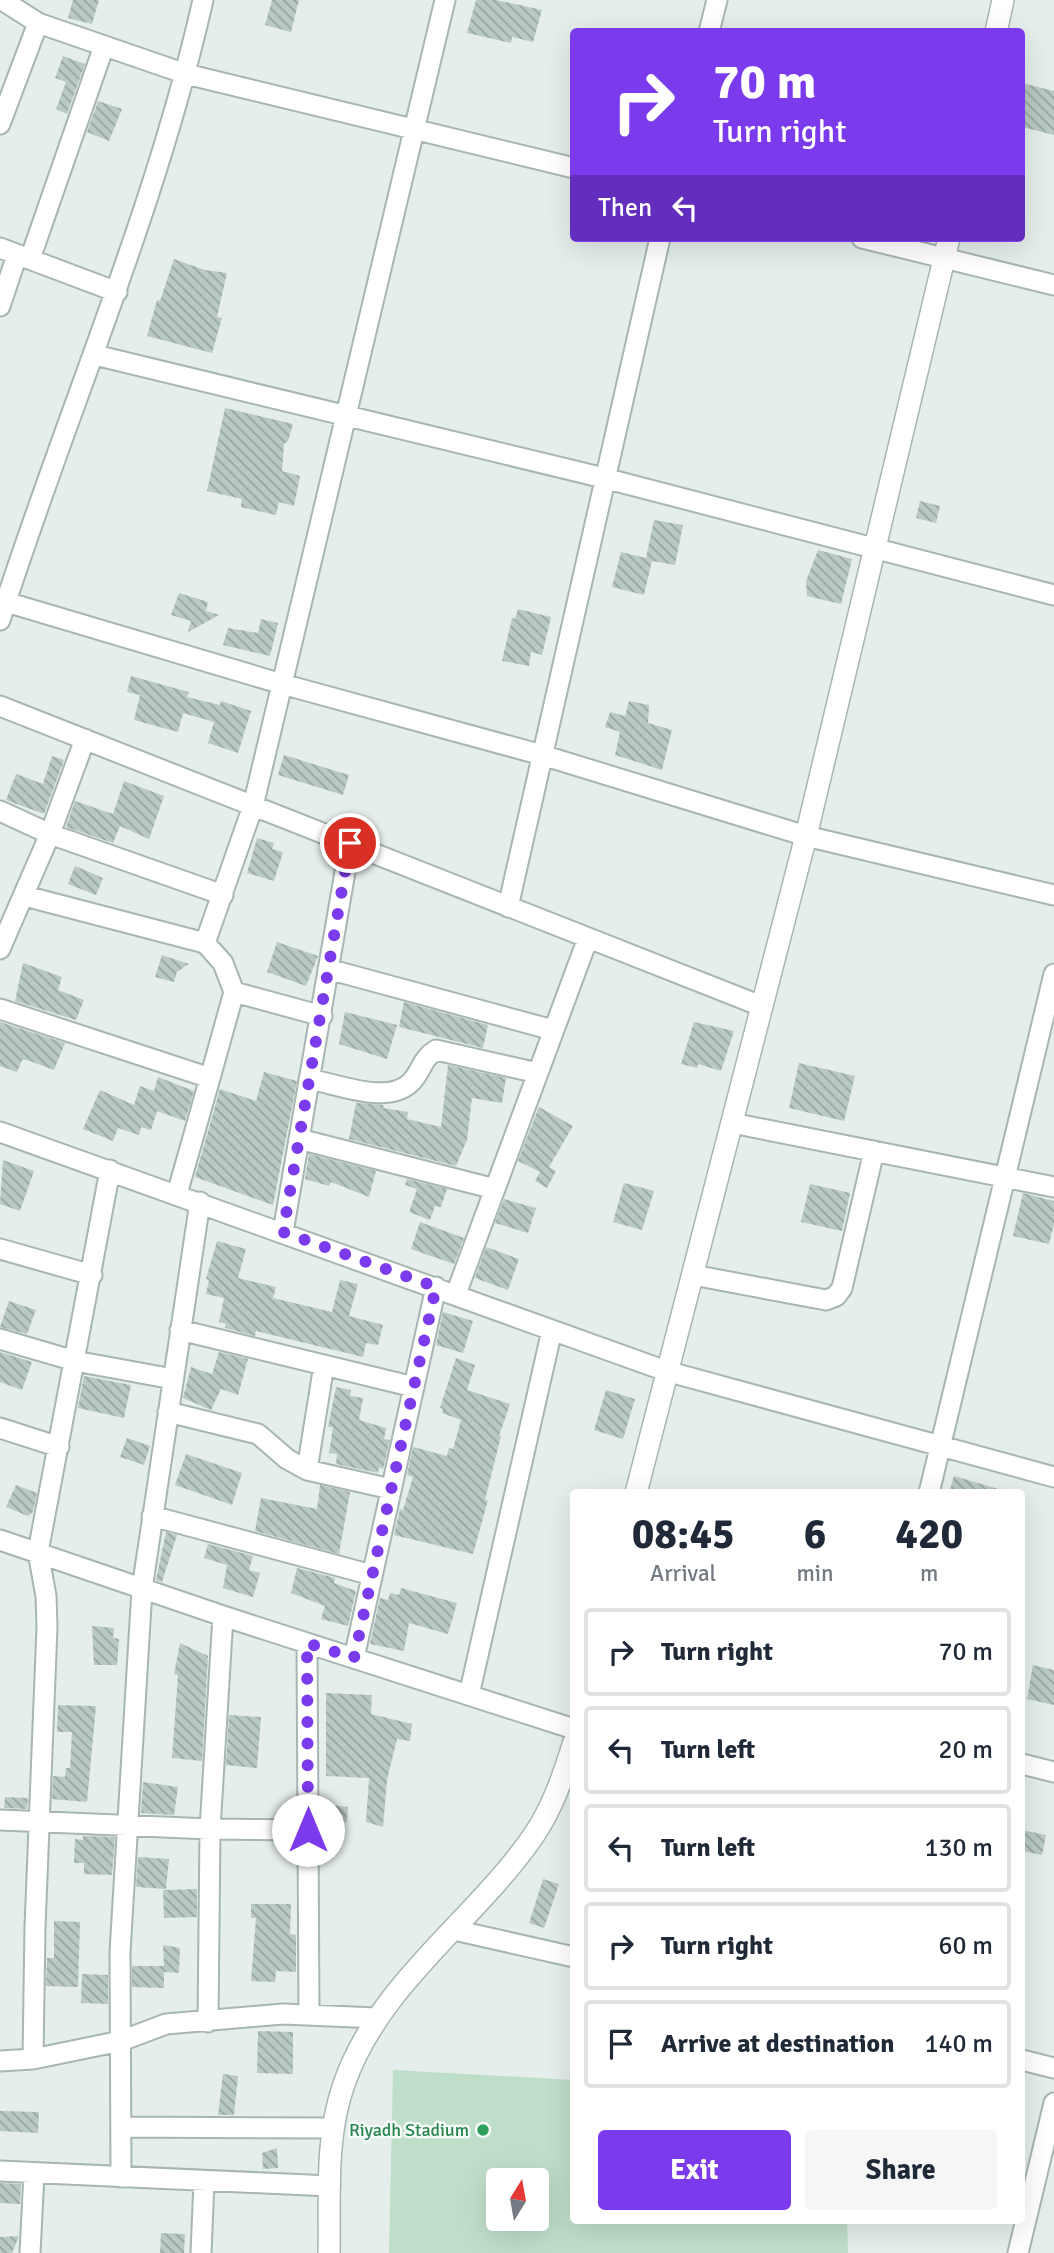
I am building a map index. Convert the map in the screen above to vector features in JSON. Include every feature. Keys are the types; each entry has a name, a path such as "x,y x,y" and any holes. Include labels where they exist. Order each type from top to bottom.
{"street":[{"path":"2,0 38,23 186,74 570,167"},
{"path":"203,0 186,74 117,292 95,355 7,574 3,611 542,755 806,835 1054,895"},
{"path":"205,943 253,806 445,0"},
{"path":"710,28 717,0"},
{"path":"997,28 1003,0"},
{"path":"0,124 38,23"},
{"path":"0,306 16,254 104,46"},
{"path":"508,906 659,242"},
{"path":"896,242 947,248 1054,285"},
{"path":"637,1489 806,835 947,248"},
{"path":"16,254 117,292"},
{"path":"95,355 604,478 1054,595"},
{"path":"0,706 761,1006"},
{"path":"0,949 25,896 85,740"},
{"path":"0,811 50,834 223,895"},
{"path":"283,1232 350,843"},
{"path":"25,896 205,943 213,948 223,964 234,992 177,1194"},
{"path":"456,1294 588,938"},
{"path":"328,969 553,1030"},
{"path":"930,1489 1054,974"},
{"path":"234,992 322,1016"},
{"path":"0,1009 210,1079"},
{"path":"309,1079 383,1094 399,1091 415,1077 426,1056 436,1050 538,1073"},
{"path":"732,1123 1054,1187"},
{"path":"0,1132 666,1371 1054,1476"},
{"path":"299,1139 495,1189"},
{"path":"693,1275 826,1300 835,1296 842,1288 874,1151"},
{"path":"33,2059 38,1822 47,1627 46,1596 38,1552 110,1170"},
{"path":"121,2177 120,1952 125,1826 142,1589 200,1202"},
{"path":"0,1249 92,1275"},
{"path":"354,1658 436,1287"},
{"path":"180,1330 414,1387"},
{"path":"468,1695 552,1330"},
{"path":"0,1339 75,1361 173,1379"},
{"path":"307,1470 324,1365"},
{"path":"168,1412 258,1434 287,1459 307,1470 391,1489"},
{"path":"0,1427 59,1447"},
{"path":"152,1516 372,1575"},
{"path":"0,1540 223,1616 570,1728"},
{"path":"208,2022 210,1829 223,1616"},
{"path":"307,1643 309,2015"},
{"path":"329,2253 332,2128 343,2084 377,2018 394,1994 454,1930 533,1837 548,1812 570,1753"},
{"path":"1025,1765 1054,1772"},
{"path":"0,1820 210,1829 308,1830"},
{"path":"454,1930 570,1956"},
{"path":"0,2061 33,2059 121,2041 166,2024 283,2014 377,2018"},
{"path":"1025,2061 1054,2068"},
{"path":"1025,2224 1054,2103"},
{"path":"121,2127 332,2128"},
{"path":"0,2171 330,2186"},
{"path":"30,2253 34,2173"},
{"path":"201,2253 204,2180"},
{"path":"1018,2253 1025,2224"}],"green space":[{"name":"Riyadh Stadium","path":"393,2070 570,2080 570,2224 847,2224 848,2253 389,2253"}],"building":[{"path":"73,0 99,0 92,24 68,18"},
{"path":"272,0 299,0 291,32 265,25"},
{"path":"476,0 496,0 542,10 533,42 512,37 511,43 467,33"},
{"path":"63,56 85,64 67,114 56,109 66,82 55,78"},
{"path":"1025,84 1054,91 1054,135 1025,128"},
{"path":"98,101 122,109 109,141 87,132"},
{"path":"174,259 205,270 227,273 217,317 222,318 212,353 147,336 157,300 160,301"},
{"path":"225,408 293,424 288,441 284,444 282,471 300,476 294,506 279,502 276,515 241,507 242,499 207,491"},
{"path":"920,501 940,506 936,523 916,518"},
{"path":"654,520 683,525 675,565 652,561 644,595 612,587 621,552 646,558"},
{"path":"818,550 852,559 841,604 807,596 806,581"},
{"path":"179,593 208,602 206,611 219,615 188,632 191,621 171,615"},
{"path":"518,609 551,617 542,655 531,652 529,666 502,661 512,618 515,619"},
{"path":"261,619 278,623 270,656 223,645 228,628 258,633"},
{"path":"131,676 189,692 187,697 220,705 221,701 251,711 238,753 208,743 214,722 183,713 178,732 134,720 140,695 127,692"},
{"path":"629,701 649,705 648,723 672,730 662,770 615,755 620,732 605,727 610,712 625,716"},
{"path":"284,755 349,775 343,795 278,775"},
{"path":"52,756 64,760 44,814 6,800 16,774 43,784"},
{"path":"124,781 164,796 149,839 120,826 113,843 66,827 75,801 113,814"},
{"path":"257,838 274,843 272,849 283,852 274,881 247,873"},
{"path":"75,866 103,878 96,895 68,884"},
{"path":"277,942 318,956 306,986 267,972"},
{"path":"162,955 189,964 177,972 174,982 155,977"},
{"path":"23,963 62,977 58,990 84,1000 76,1020 15,1001"},
{"path":"404,1002 488,1025 483,1048 399,1027"},
{"path":"345,1012 397,1025 387,1059 339,1044"},
{"path":"0,1022 65,1043 54,1070 27,1060 22,1060 17,1072 0,1066"},
{"path":"694,1022 734,1031 721,1071 698,1064 697,1068 681,1064"},
{"path":"799,1063 855,1076 844,1121 789,1108"},
{"path":"448,1065 506,1078 502,1103 472,1098 467,1140 456,1166 349,1139 356,1103 384,1105 383,1108 408,1112 407,1119 441,1127"},
{"path":"264,1072 297,1081 273,1205 195,1177 220,1089 256,1101"},
{"path":"158,1077 194,1091 185,1121 157,1111 151,1130 141,1127 139,1135 118,1128 113,1141 83,1129 100,1090 134,1105 140,1086 154,1091"},
{"path":"539,1107 573,1126 549,1167 556,1171 547,1188 535,1181 540,1172 518,1161"},
{"path":"309,1154 376,1171 369,1197 331,1182 329,1186 305,1179"},
{"path":"3,1160 34,1171 20,1211 0,1204"},
{"path":"407,1179 447,1189 441,1207 435,1206 430,1220 409,1212 417,1189 405,1185"},
{"path":"624,1183 654,1191 642,1230 613,1222"},
{"path":"810,1184 850,1193 842,1231 801,1222"},
{"path":"1023,1193 1054,1201 1054,1224 1049,1244 1013,1236"},
{"path":"504,1199 536,1208 528,1233 495,1223"},
{"path":"420,1222 464,1238 454,1264 411,1249"},
{"path":"217,1241 246,1249 238,1278 276,1287 273,1298 332,1312 340,1280 358,1284 349,1316 383,1325 378,1345 366,1343 363,1357 256,1331 255,1336 225,1328 226,1324 219,1322 224,1298 206,1294 209,1280 206,1279"},
{"path":"486,1247 519,1259 508,1290 475,1278"},
{"path":"9,1301 36,1310 27,1334 0,1327"},
{"path":"443,1312 473,1321 463,1353 436,1345"},
{"path":"0,1352 32,1362 22,1390 0,1382"},
{"path":"219,1352 248,1359 238,1395 221,1389 211,1410 183,1398 191,1367 212,1374"},
{"path":"456,1358 475,1365 467,1390 510,1404 499,1436 485,1500 488,1500 473,1554 394,1535 400,1509 403,1510 413,1477 407,1475 413,1447 447,1456 449,1448 453,1449 461,1420 442,1413 443,1409 440,1408"},
{"path":"84,1376 131,1385 124,1418 78,1408"},
{"path":"336,1387 351,1390 350,1396 363,1398 359,1420 386,1428 384,1439 390,1440 383,1469 379,1467 378,1473 336,1464 337,1454 329,1453 333,1427 328,1427"},
{"path":"606,1390 635,1399 623,1439 594,1430"},
{"path":"127,1438 150,1446 144,1465 120,1457"},
{"path":"186,1454 242,1473 232,1505 175,1485"},
{"path":"954,1476 998,1489 950,1489"},
{"path":"16,1485 37,1493 33,1512 28,1516 6,1507"},
{"path":"320,1485 350,1492 339,1554 255,1531 261,1498 317,1509"},
{"path":"166,1532 177,1535 162,1582 156,1580"},
{"path":"208,1544 253,1556 249,1570 260,1573 253,1597 223,1588 227,1565 204,1558"},
{"path":"297,1568 335,1578 334,1583 356,1591 348,1626 321,1619 325,1606 291,1593"},
{"path":"401,1588 457,1603 448,1634 409,1623 404,1651 370,1644 380,1598 388,1600 390,1593 399,1595"},
{"path":"92,1626 114,1628 113,1638 119,1639 117,1665 94,1665"},
{"path":"180,1643 208,1656 202,1761 172,1758 178,1675 174,1674"},
{"path":"1033,1665 1054,1670 1054,1705 1027,1699"},
{"path":"326,1693 372,1695 371,1714 412,1724 410,1741 397,1739 387,1780 383,1827 366,1822 369,1778 326,1776"},
{"path":"58,1705 96,1706 87,1802 52,1799 53,1776 65,1777 66,1768 70,1768 72,1732 57,1732"},
{"path":"229,1715 261,1717 257,1768 226,1765"},
{"path":"143,1782 178,1787 174,1815 141,1813"},
{"path":"5,1797 28,1798 27,1809 4,1808"},
{"path":"324,1804 348,1807 347,1822 341,1822 339,1839 324,1838"},
{"path":"1025,1831 1046,1835 1042,1855 1025,1852"},
{"path":"83,1836 115,1837 112,1875 84,1874 84,1863 74,1863 75,1839 83,1840"},
{"path":"138,1857 169,1859 166,1889 136,1887"},
{"path":"543,1879 559,1884 544,1928 529,1923"},
{"path":"197,1889 197,1917 164,1918 163,1890"},
{"path":"251,1904 291,1904 290,1934 296,1935 296,1972 276,1971 275,1982 251,1981 256,1918 251,1918"},
{"path":"54,1921 80,1922 78,1987 46,1986 47,1958 54,1958"},
{"path":"163,1945 180,1948 179,1973 164,1972 164,1988 132,1987 132,1966 164,1966"},
{"path":"82,1974 108,1975 108,2004 81,2003"},
{"path":"258,2031 293,2032 293,2074 257,2073"},
{"path":"223,2074 238,2076 234,2115 218,2115"},
{"path":"0,2111 39,2112 38,2133 0,2131"},
{"path":"277,2148 278,2168 263,2169 262,2153"},
{"path":"0,2183 21,2184 20,2204 0,2203"},
{"path":"161,2233 185,2234 184,2253 160,2253"},
{"path":"19,2236 12,2253 0,2253 0,2237"}],"place":[{"name":"Riyadh Stadium","path":"483,2130"}],"route":[{"path":"308,1830 307,1643 354,1658 436,1287 283,1232 350,843"}]}
